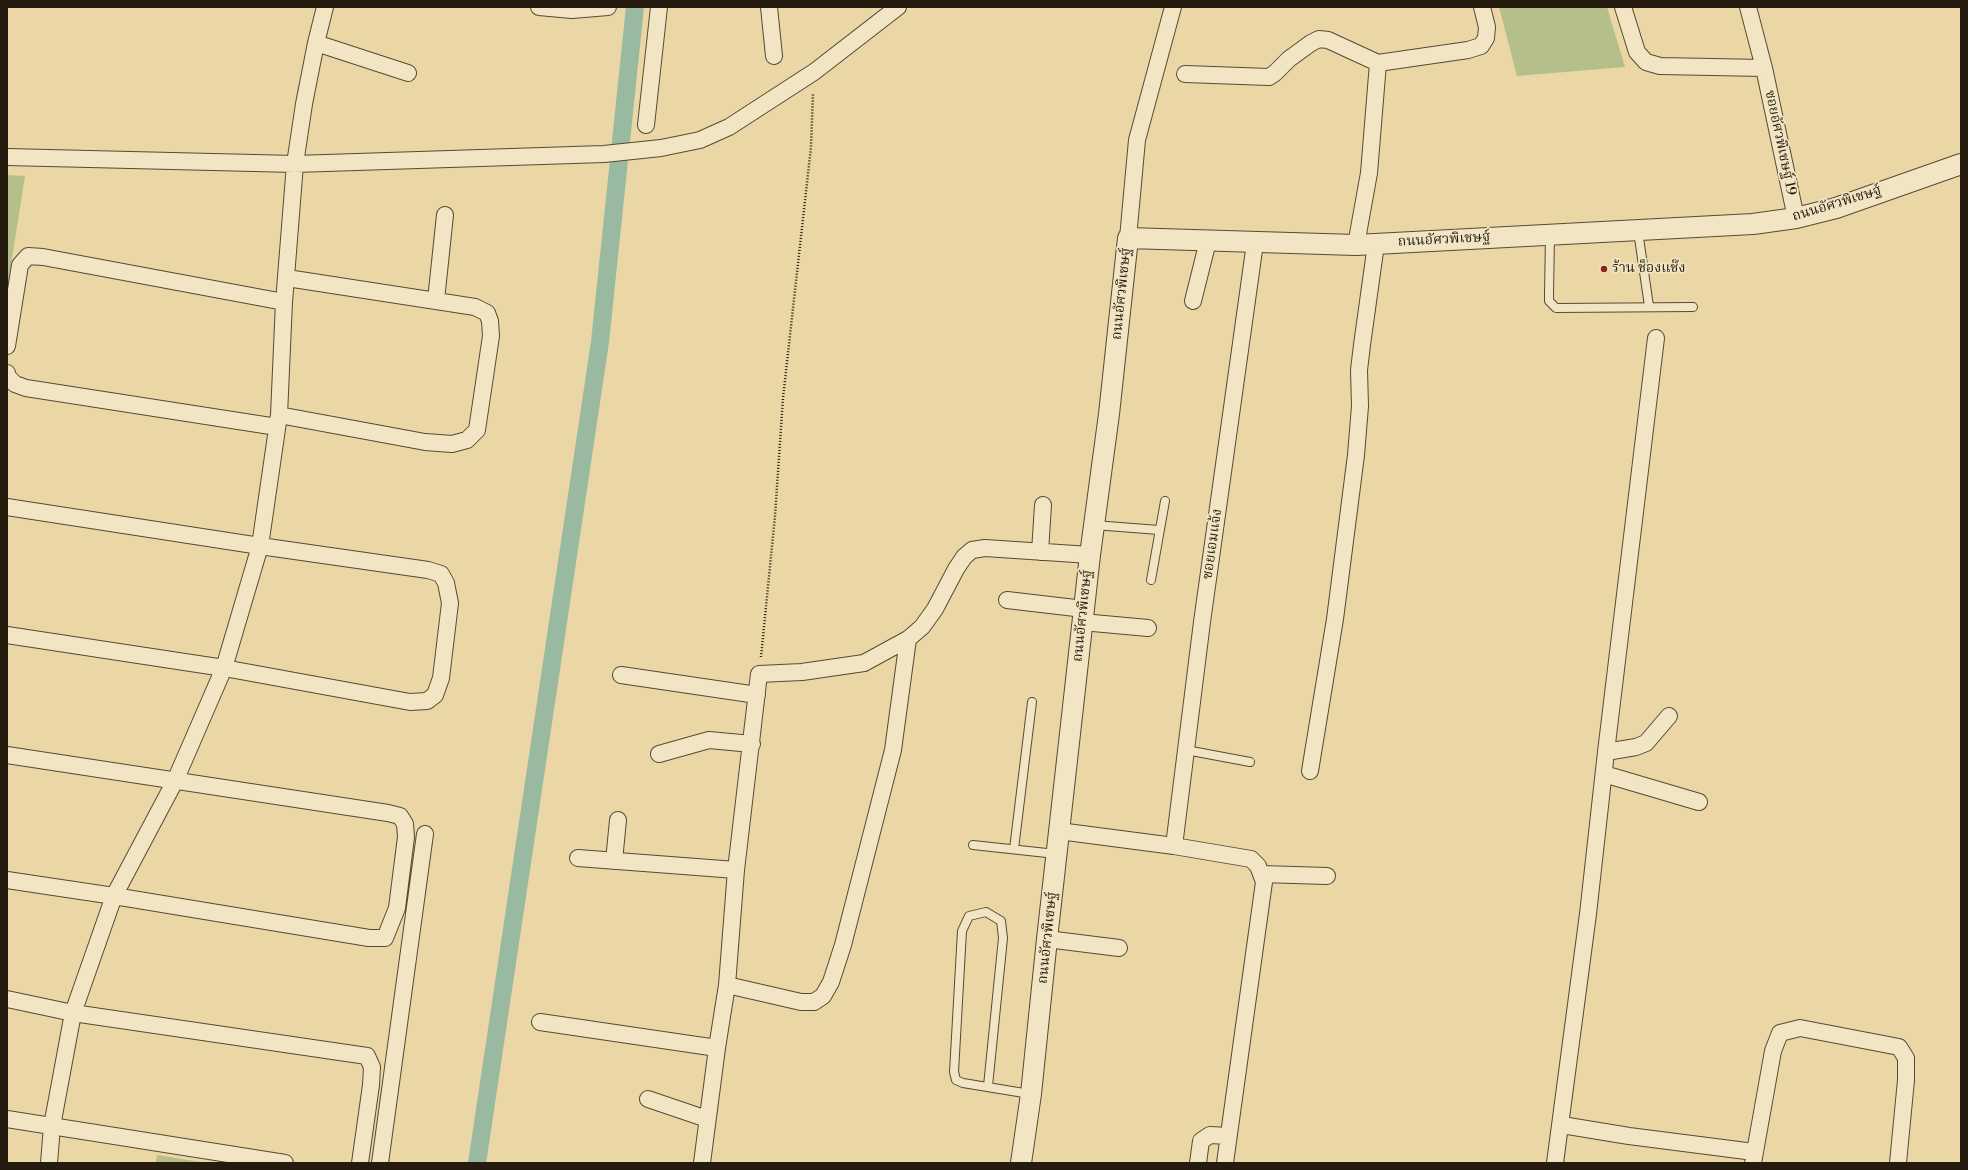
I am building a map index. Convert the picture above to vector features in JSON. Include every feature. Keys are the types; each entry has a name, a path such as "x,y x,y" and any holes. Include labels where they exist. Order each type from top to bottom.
{"street":[{"path":"49,1163 52,1126 73,1013 114,896 175,781 224,668 260,546 278,421 284,302 295,164 304,104 325,7"},
{"path":"539,7 572,10 608,7"},
{"path":"646,126 659,7"},
{"path":"769,7 774,56"},
{"path":"7,157 295,164 604,154 661,148 700,140 729,127 814,72 898,7"},
{"path":"1128,238 1133,169 1137,140 1143,112 1173,7"},
{"path":"1185,74 1269,77 1311,43 1319,39 1328,40 1378,63 1468,50 1481,46 1486,38 1487,27 1482,7"},
{"path":"1623,7 1637,52 1646,62 1660,66 1764,68"},
{"name":"ซอยอัศวพิเชษฐ์ 19","path":"1748,7 1764,68 1796,218"},
{"path":"316,43 408,73"},
{"path":"1356,245 1369,174 1378,63"},
{"name":"ถนนอัศวพิเชษฐ์","path":"1021,1163 1031,1094 1093,525 1109,414 1128,238 1356,245 1753,224 1796,218 1836,208 1961,164"},
{"path":"436,300 445,215"},
{"path":"1193,301 1208,241"},
{"name":"ซอยเอมแจ้ง","path":"1174,846 1255,243"},
{"path":"1310,771 1335,619 1356,455 1359,429 1362,345 1376,244"},
{"path":"7,346 20,265 28,256 43,257 284,302"},
{"path":"7,373 7,376 15,384 26,388 425,442 452,444 467,440 477,430 490,336 490,321 487,313 475,307 436,300 287,278"},
{"path":"1555,1163 1562,1125 1656,338"},
{"path":"1040,552 1043,505"},
{"path":"7,507 428,570 441,574 446,583 450,603 441,678 435,696 427,701 410,702 224,668 7,635"},
{"path":"702,1163 727,985 736,870 752,744 759,674 802,672 864,663 908,639 922,627 935,609 956,569 964,557 972,550 985,548 1090,555"},
{"path":"1007,600 1148,628"},
{"path":"727,985 801,1002 814,1002 823,996 831,982 843,945 893,750 908,639"},
{"path":"621,675 757,695"},
{"path":"1606,752 1646,743 1669,716"},
{"path":"659,754 709,740 752,744"},
{"path":"7,755 388,813 400,816 405,824 406,837 397,908 385,938 361,937 114,896 7,880"},
{"path":"1604,774 1699,802"},
{"path":"614,861 618,820"},
{"path":"1059,831 1174,846 1250,859 1258,866 1264,882 1224,1163"},
{"path":"380,1163 425,834"},
{"path":"578,858 736,870"},
{"path":"1261,874 1327,876"},
{"path":"1047,939 1119,948"},
{"path":"7,999 73,1013 367,1056 372,1067 371,1085 360,1163"},
{"path":"540,1022 717,1048"},
{"path":"1562,1125 1753,1158 1773,1051 1780,1033 1800,1028 1900,1047 1906,1058 1906,1080 1898,1163"},
{"path":"648,1099 707,1119"},
{"path":"7,1119 285,1163"},
{"path":"1198,1163 1201,1141 1210,1134 1228,1136"}],"lane":[{"path":"1638,231 1649,306"},
{"path":"1550,234 1549,295 1551,305 1560,308 1649,306 1693,307"},
{"path":"1151,580 1164,501"},
{"path":"1093,525 1159,530"},
{"path":"1014,849 1032,702"},
{"path":"1186,750 1250,762"},
{"path":"973,844 1057,854"},
{"path":"988,1086 1003,938 1001,921 986,912 969,916 962,931 954,1072 956,1080 963,1083 1031,1094"}],"path":[{"path":"759,674 775,516 783,398 811,147 814,72"}],"green space":[{"path":"1499,7 1607,7 1625,67 1517,76"},
{"path":"7,175 25,176 7,290"},
{"path":"157,1155 206,1163 156,1163"}],"waterway":[{"path":"477,1163 600,342 635,7"}],"place":[{"name":"ร้าน ช็องแช๊ง","path":"1604,269"}]}
